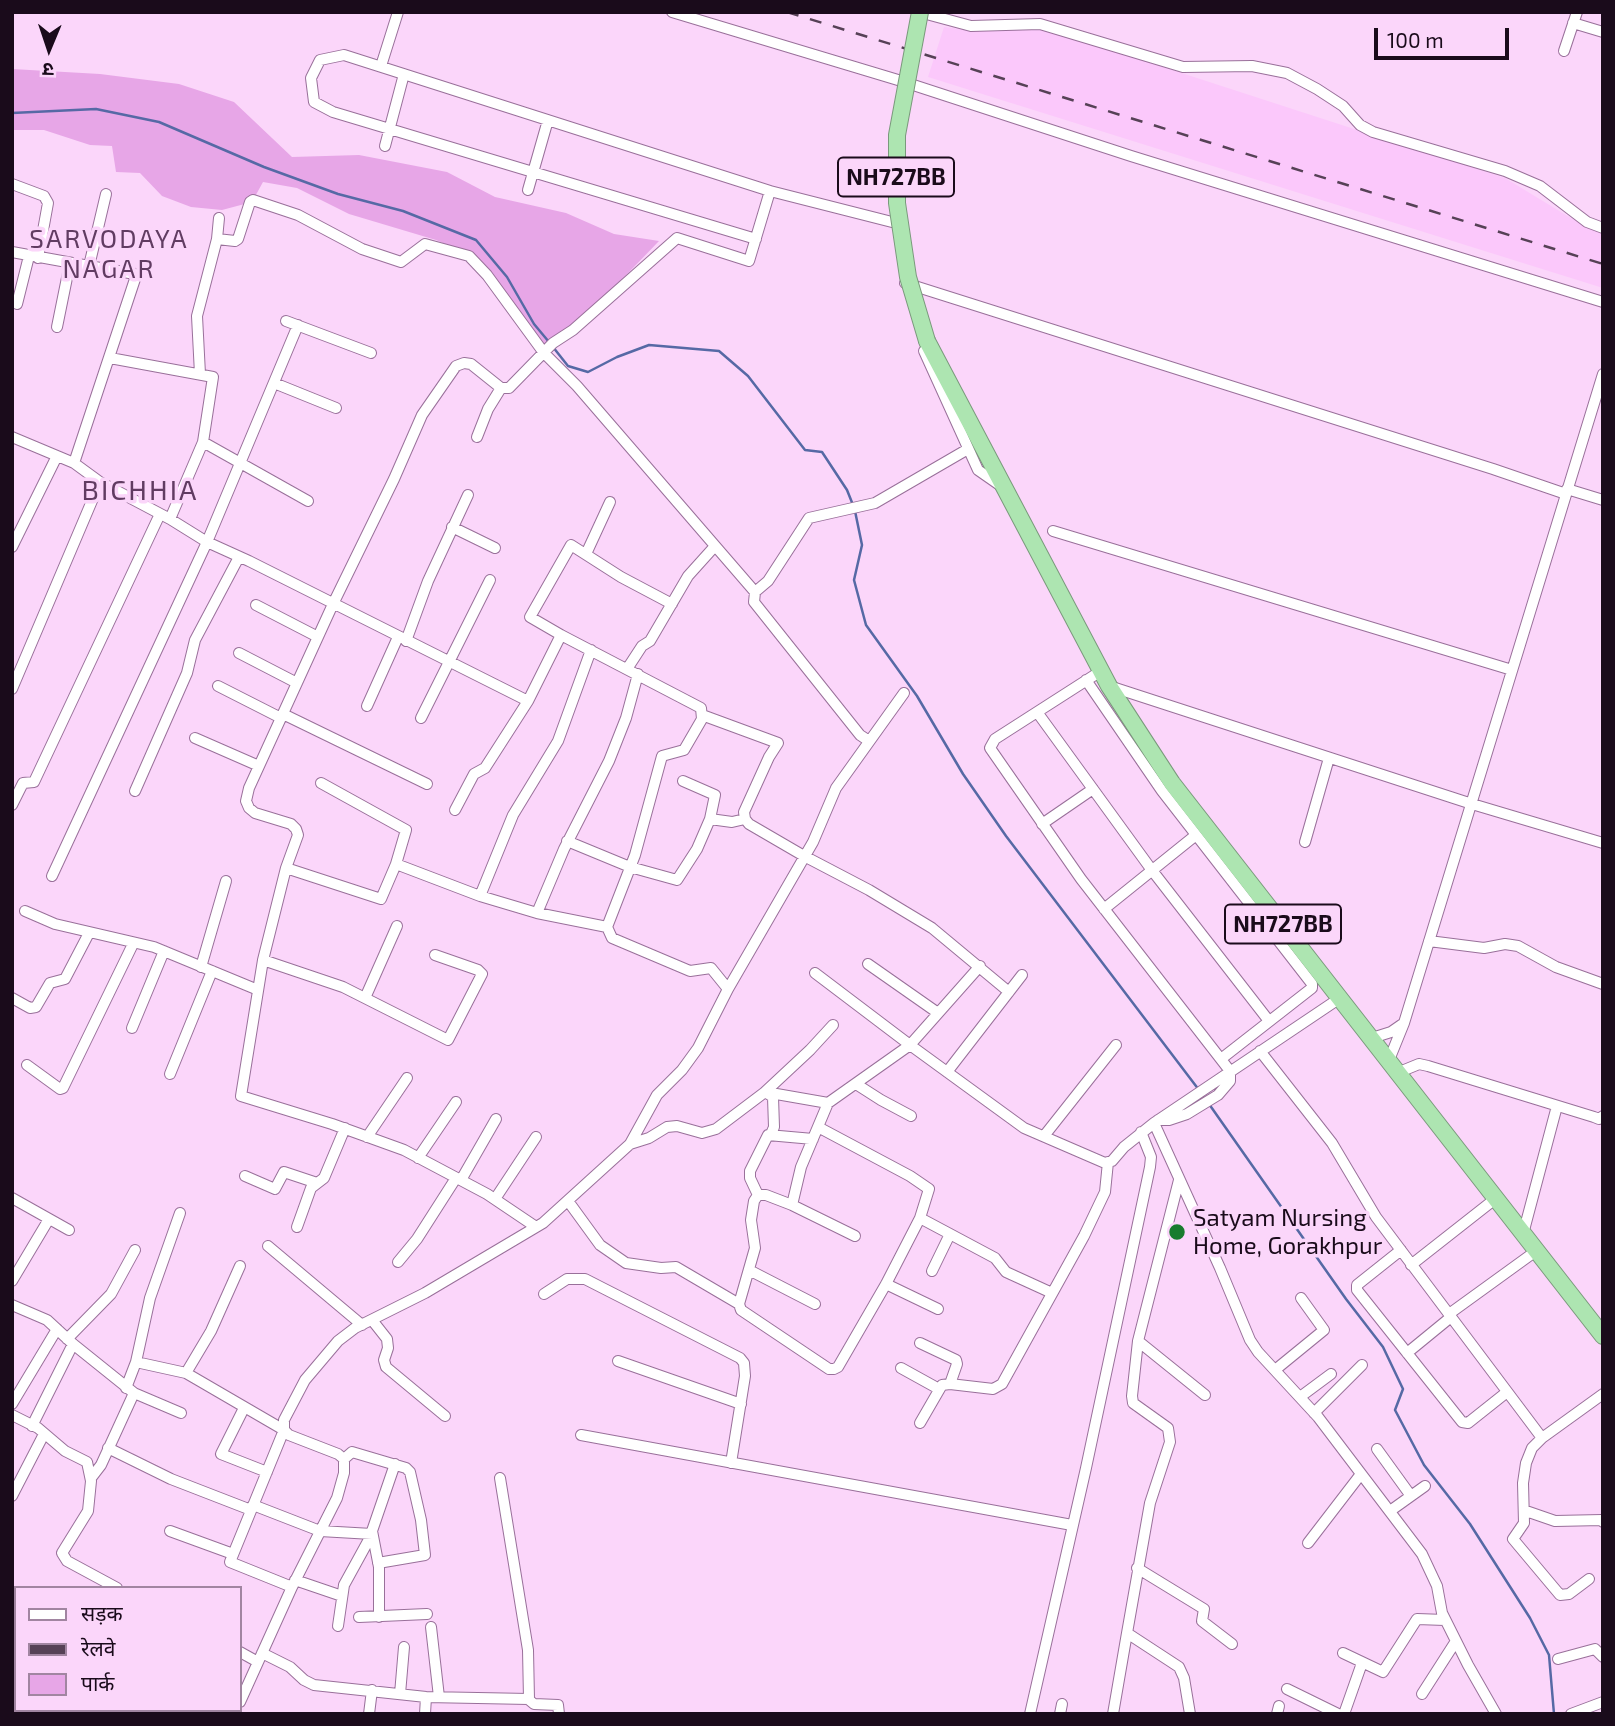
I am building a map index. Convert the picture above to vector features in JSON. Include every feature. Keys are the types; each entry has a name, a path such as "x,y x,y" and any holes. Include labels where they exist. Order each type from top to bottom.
{"highway":[{"name":"NH727BB","path":"925,13 897,135 897,203 902,242 916,308 927,341 993,470 1109,686 1172,782 1261,907 1372,1038 1603,1336"}],"street":[{"path":"381,66 398,12"},
{"path":"672,12 901,80 1131,156 1603,302"},
{"path":"925,13 971,26 1040,24 1183,67 1252,66 1287,73 1343,106 1367,129 1505,171 1540,186 1587,222 1603,228"},
{"path":"1564,51 1575,18 1603,32"},
{"path":"756,239 333,112 314,102 310,78 320,60 344,55 770,191 892,222"},
{"path":"385,146 404,74"},
{"path":"901,80 890,162 892,222 903,282 920,342 978,470 1002,486"},
{"path":"528,190 548,120"},
{"path":"12,184 44,196 48,203 17,304"},
{"path":"677,239 748,261 770,191"},
{"path":"89,266 106,194"},
{"path":"217,239 238,239 253,200 298,215 362,249 401,262 425,244 469,256 755,592"},
{"path":"536,1227 495,1199 418,1158 345,1128 240,1094 263,960 286,868 298,835 291,824 255,813 248,808 246,802 259,766 422,415 456,366 471,364 501,388 509,388 548,349 677,239 683,217"},
{"path":"200,374 197,316 217,239 219,218"},
{"path":"12,252 136,274 74,463"},
{"path":"57,327 70,263"},
{"path":"903,282 1466,460 1603,500"},
{"path":"286,321 372,353"},
{"path":"52,876 207,542 298,325"},
{"path":"12,805 23,783 34,782 204,442 214,378 110,358"},
{"path":"1603,374 1429,940 1393,1067 1428,1066 1600,1119 1603,1116"},
{"path":"274,383 336,408"},
{"path":"477,437 488,409 501,388"},
{"path":"12,437 74,463 100,482 207,542 528,701"},
{"path":"204,442 308,500"},
{"path":"869,741 860,735 754,602 755,592 768,581 809,518 875,503 968,449"},
{"path":"12,547 57,456"},
{"path":"12,689 100,482"},
{"path":"367,706 402,639 468,495"},
{"path":"586,554 610,502"},
{"path":"452,527 495,548"},
{"path":"1053,531 1512,670"},
{"path":"672,604 621,578 573,545 570,546 531,618 701,708 702,715 684,750 662,756 648,814 607,927 612,938 690,971 711,968 728,989"},
{"path":"537,913 626,718 633,671 642,646 650,640 688,576 715,547"},
{"path":"135,791 187,673 195,640 239,557"},
{"path":"421,718 490,579"},
{"path":"256,605 318,637"},
{"path":"455,810 474,774 485,768 528,701 561,635"},
{"path":"480,896 513,815 558,741 591,650"},
{"path":"239,653 297,683"},
{"path":"1101,671 995,739 990,748 1104,909 1230,1071 1230,1081 1218,1095 1187,1114 1156,1121"},
{"path":"1086,680 1128,744 1196,835 1261,907 1312,984 1311,988 1221,1059"},
{"path":"218,686 426,784"},
{"path":"1109,686 1472,804 1603,843"},
{"path":"342,1596 230,1562 284,1430 284,1420 305,1380 338,1340 425,1293 536,1227 630,1144 657,1096 682,1070 698,1048 728,989 813,842 836,788 904,693"},
{"path":"1037,712 1151,869 1269,1021"},
{"path":"702,715 778,743 744,812 749,824 915,917 980,966 1009,992"},
{"path":"195,738 259,766"},
{"path":"1305,842 1329,758"},
{"path":"568,841 630,867 677,880 697,849 710,819 715,796 683,781"},
{"path":"286,868 381,900 396,864 406,830 321,783"},
{"path":"1042,824 1093,789"},
{"path":"710,819 732,822 745,819"},
{"path":"1104,909 1196,835"},
{"path":"396,864 480,896 537,913 607,927"},
{"path":"170,1074 206,969 226,881"},
{"path":"25,911 55,924 164,951 258,990"},
{"path":"365,998 397,926"},
{"path":"12,998 30,1008 36,1007 50,983 65,979 89,933"},
{"path":"1429,940 1484,948 1505,944 1518,946 1556,967 1603,984"},
{"path":"27,1065 63,1088 133,944"},
{"path":"132,1028 164,951"},
{"path":"263,960 343,987 450,1039 482,974 478,970 435,955"},
{"path":"868,964 938,1013"},
{"path":"792,1205 801,1167 828,1103 910,1045 980,966"},
{"path":"815,973 1024,1128 1105,1163 1112,1161 1141,1132 1168,1112 1340,998"},
{"path":"947,1072 1022,975"},
{"path":"1372,1038 1391,1032 1404,1023"},
{"path":"630,1144 649,1138 667,1127 677,1126 702,1133 716,1129 765,1092 833,1025"},
{"path":"1044,1136 1116,1045"},
{"path":"1260,1051 1332,1143 1376,1217 1542,1438"},
{"path":"367,1137 407,1078"},
{"path":"856,1084 911,1116"},
{"path":"765,1092 828,1103"},
{"path":"758,1195 750,1178 750,1171 766,1137 774,1127 773,1097 765,1092"},
{"path":"418,1158 456,1102"},
{"path":"1523,1234 1557,1106"},
{"path":"398,1262 459,1179 496,1119"},
{"path":"1156,1121 1179,1180 1250,1340 1314,1413 1422,1554 1437,1586 1441,1613 1496,1714"},
{"path":"297,1227 311,1188 324,1178 345,1128"},
{"path":"758,1195 754,1201 751,1220 755,1248 739,1304 741,1310 829,1369 834,1369 838,1367 886,1284 920,1218 929,1189 818,1128"},
{"path":"1030,1714 1150,1167 1151,1157 1141,1132"},
{"path":"771,1134 813,1139"},
{"path":"495,1199 536,1137"},
{"path":"920,1423 942,1385 998,1388 1084,1236 1105,1192 1108,1162"},
{"path":"245,1176 275,1189 284,1172 317,1183"},
{"path":"1113,1714 1150,1503 1170,1442 1168,1428 1133,1403 1138,1342 1179,1180"},
{"path":"758,1195 766,1195 792,1205 855,1236"},
{"path":"12,1198 69,1230"},
{"path":"1411,1265 1495,1199"},
{"path":"568,1201 600,1245 626,1263 660,1268 676,1267 739,1304"},
{"path":"91,1478 101,1465 130,1390 150,1298 180,1213"},
{"path":"920,1218 995,1258 1006,1272 1052,1293"},
{"path":"12,1281 49,1219"},
{"path":"932,1271 950,1234"},
{"path":"268,1246 387,1339 388,1348 384,1360 386,1367 445,1416"},
{"path":"32,1426 70,1342 111,1294 135,1250"},
{"path":"1401,1250 1356,1287 1464,1423 1507,1392"},
{"path":"1407,1353 1450,1316 1536,1251"},
{"path":"186,1373 211,1331 240,1266"},
{"path":"749,1270 815,1304"},
{"path":"544,1294 567,1279 585,1279 740,1358 746,1369 731,1462"},
{"path":"886,1284 938,1309"},
{"path":"1275,1370 1324,1330 1301,1298"},
{"path":"14,1308 40,1316 130,1390 181,1413"},
{"path":"12,1404 57,1329"},
{"path":"1138,1342 1205,1395"},
{"path":"920,1343 956,1360 950,1384"},
{"path":"618,1361 741,1404"},
{"path":"135,1362 186,1373 289,1435 338,1454 344,1459"},
{"path":"1314,1413 1362,1365"},
{"path":"901,1368 939,1389"},
{"path":"1300,1397 1331,1374"},
{"path":"1589,1579 1569,1594 1560,1595 1514,1541 1523,1527 1526,1511 1525,1463 1532,1448 1603,1394"},
{"path":"244,1408 221,1454 267,1472"},
{"path":"12,1415 86,1462 91,1478 88,1511 62,1553 66,1561 112,1586"},
{"path":"12,1496 44,1434"},
{"path":"581,1435 1072,1525"},
{"path":"108,1448 171,1479 320,1531 372,1534"},
{"path":"1377,1449 1411,1496"},
{"path":"242,1698 294,1583 337,1498 344,1473 344,1459 352,1452 395,1464 410,1472 426,1551 422,1556 378,1563"},
{"path":"338,1626 347,1578 372,1534 395,1464"},
{"path":"1307,1543 1362,1474"},
{"path":"500,1478 527,1650 528,1699"},
{"path":"1390,1511 1425,1486"},
{"path":"1526,1511 1555,1521 1603,1521 1603,1512"},
{"path":"170,1531 233,1554"},
{"path":"372,1534 378,1563 379,1617"},
{"path":"1138,1568 1204,1609 1202,1621 1232,1644"},
{"path":"359,1617 427,1614"},
{"path":"1343,1653 1383,1672 1417,1619 1445,1620"},
{"path":"431,1627 439,1697"},
{"path":"1127,1633 1180,1667 1190,1714"},
{"path":"1422,1694 1456,1641"},
{"path":"400,1694 404,1647"},
{"path":"1558,1659 1595,1649 1603,1657"},
{"path":"242,1653 290,1667 314,1685 426,1697 528,1699 534,1704 558,1705 559,1714"},
{"path":"1344,1714 1362,1663"},
{"path":"1287,1689 1338,1714"},
{"path":"369,1714 372,1690"},
{"path":"425,1714 426,1697"},
{"path":"1571,1714 1603,1702"}],"shaded area":[{"path":"944,27 975,31 1043,28 1505,178 1584,226 1603,231 1603,288 928,77"}],"green space":[{"path":"12,69 100,74 179,84 234,102 292,157 359,155 447,172 495,197 566,213 614,234 659,241 606,296 545,346 478,258 436,240 349,214 297,188 263,182 252,202 222,210 191,207 162,196 140,173 116,172 112,146 90,145 44,130 12,130"}],"waterway":[{"path":"12,113 96,109 159,122 264,167 338,194 403,211 476,240 507,277 534,324 549,342"},
{"path":"553,347 568,366 588,372 649,345 719,351 748,376 805,450 822,452 847,490 853,505"},
{"path":"855,511 862,545 854,580 866,625 917,696 963,774 1006,836 1199,1090"},
{"path":"1209,1104 1346,1299 1383,1347 1403,1389 1395,1410 1424,1465 1470,1524 1530,1618 1549,1655 1554,1714"}],"railway":[{"path":"787,12 1603,264"}],"place":[{"name":"Satyam Nursing Home, Gorakhpur","path":"1177,1232"}],"district":[{"name":"SARVODAYA NAGAR","path":"109,254"},
{"name":"BICHHIA","path":"140,491"}]}
